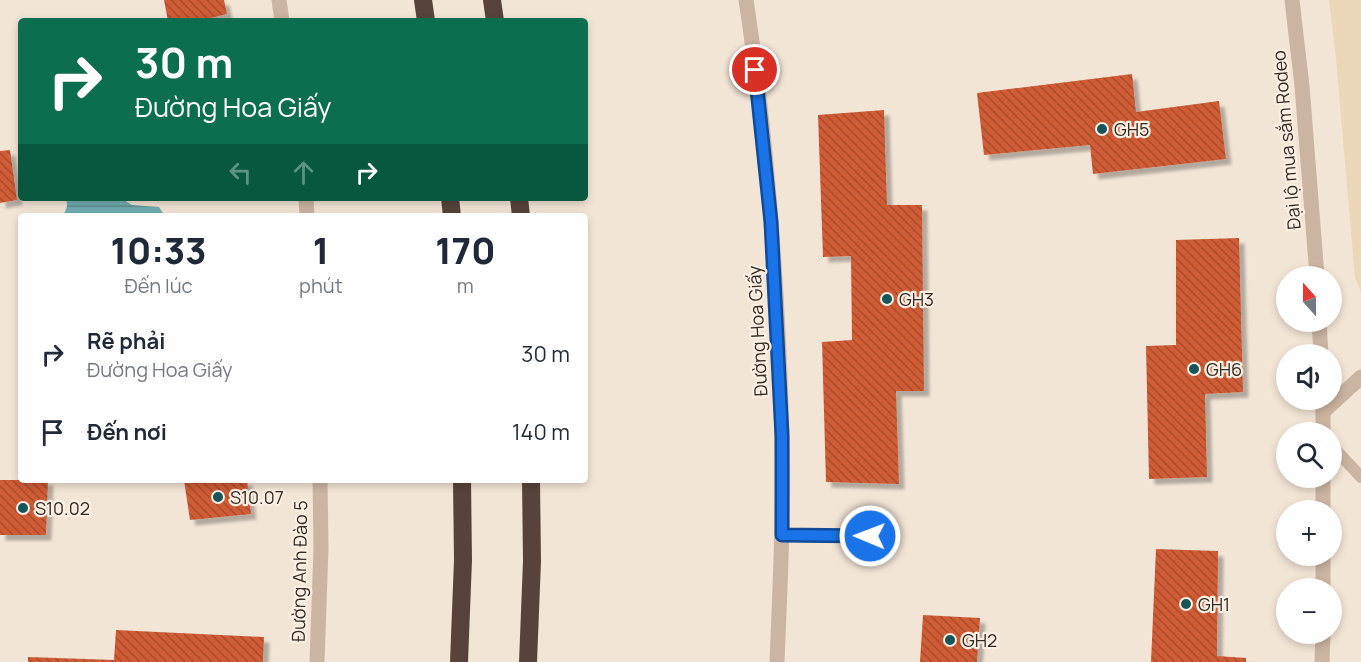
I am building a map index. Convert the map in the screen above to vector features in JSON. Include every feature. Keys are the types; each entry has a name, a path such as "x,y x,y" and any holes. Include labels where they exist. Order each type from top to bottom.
{"highway":[{"path":"423,0 426,18"},
{"path":"492,0 495,18"},
{"path":"459,662 463,560 462,483"},
{"path":"528,662 532,561 531,483"}],"street":[{"path":"279,0 282,18"},
{"name":"Đường Hoa Giấy","path":"746,0 771,222 782,436 782,535 777,662"},
{"name":"Đại lộ mua sắm Rodeo","path":"1292,0 1303,97 1316,266"},
{"path":"1342,391 1361,377"},
{"name":"Đường Anh Đào 5","path":"317,662 321,548 320,483"},
{"path":"1322,662 1323,644"}],"lane":[{"path":"1342,457 1361,477"},
{"path":"782,535 870,536"}],"shaded area":[{"path":"1329,0 1361,0 1361,292 1355,278"}],"water":[{"path":"66,201 126,201 132,205 159,207 163,213 64,213"}],"building":[{"path":"164,0 224,0 227,14 211,18 167,18"},
{"name":"GH5","path":"1132,74 1136,112 1219,101 1226,159 1093,174 1090,145 984,155 977,93"},
{"name":"GH3","path":"884,110 887,205 922,205 924,391 896,391 899,484 826,482 822,342 852,340 851,256 823,257 818,115"},
{"path":"10,150 17,200 0,203 0,151"},
{"name":"GH6","path":"1239,238 1243,392 1205,394 1207,477 1149,479 1146,346 1176,345 1176,240"},
{"name":"S10.02","path":"0,480 18,480 18,483 48,483 46,535 0,535"},
{"name":"S10.07","path":"184,483 247,483 251,514 190,520"},
{"name":"GH1","path":"1156,549 1218,551 1217,656 1246,658 1246,662 1151,662"},
{"name":"GH2","path":"923,615 980,618 977,662 920,662"},
{"path":"116,630 264,637 263,662 28,662 28,657 114,660"}],"place":[{"name":"GH5","path":"1102,129"},
{"name":"GH3","path":"887,299"},
{"name":"GH6","path":"1194,369"},
{"name":"S10.07","path":"218,497"},
{"name":"S10.02","path":"23,508"},
{"name":"GH1","path":"1186,604"},
{"name":"GH2","path":"950,640"}],"route":[{"path":"755,70 771,222 782,436 782,535 870,536"}]}
